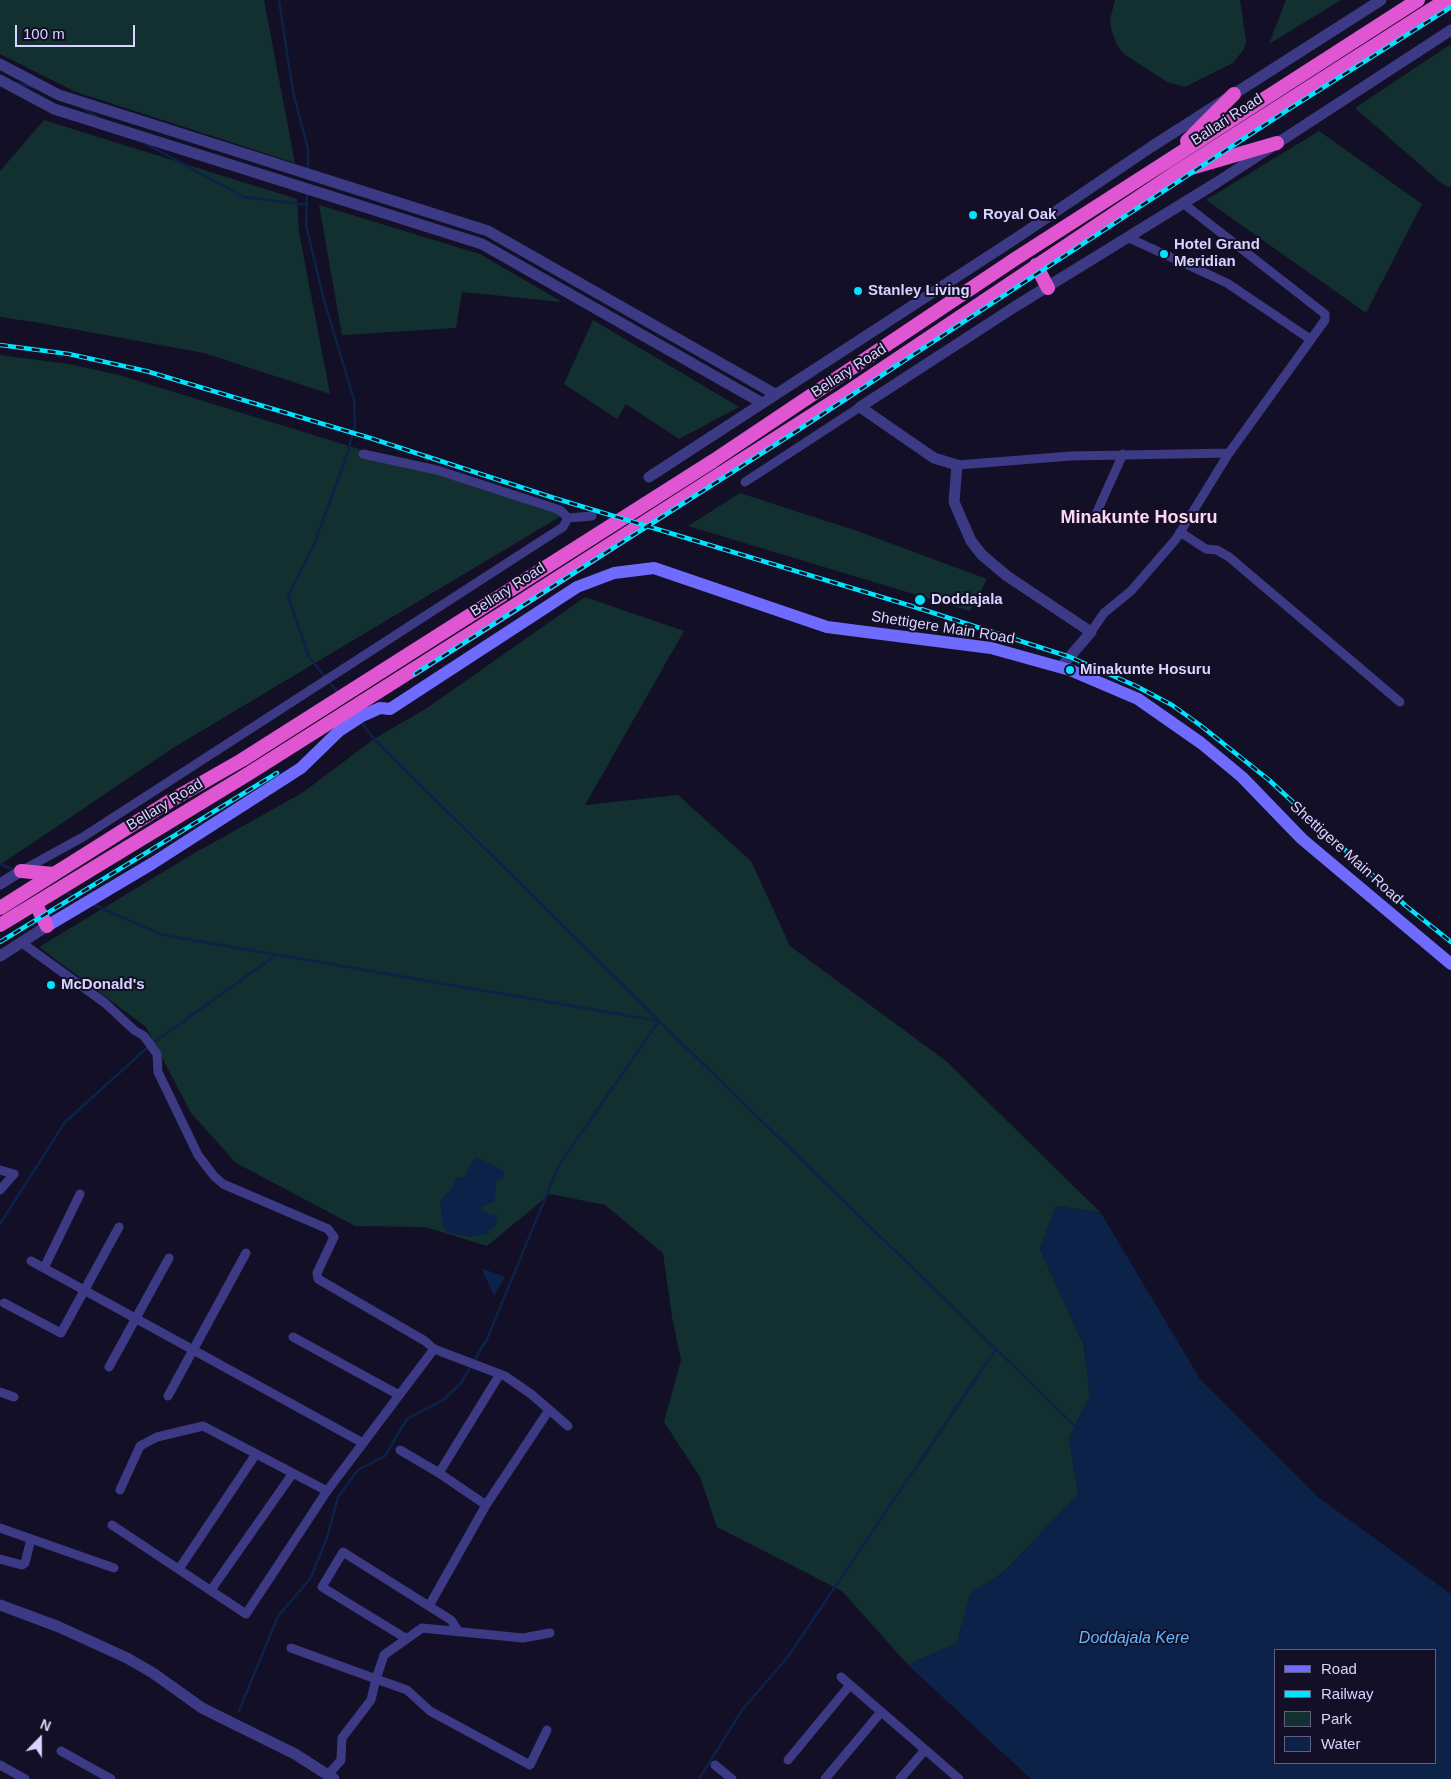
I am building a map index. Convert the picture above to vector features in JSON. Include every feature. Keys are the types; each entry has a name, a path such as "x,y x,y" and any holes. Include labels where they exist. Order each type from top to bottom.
{"highway":[{"name":"Ballari Road","path":"1016,259 1418,0"},
{"name":"Ballari Road","path":"1032,268 1446,0"},
{"path":"1164,164 1234,94"},
{"path":"1176,173 1277,144"},
{"name":"Bellary Road","path":"46,879 170,801 242,760 713,461 1016,259"},
{"path":"1032,268 1048,288"},
{"name":"Bellary Road","path":"0,925 248,774 842,396 1032,268"},
{"path":"19,873 46,879"},
{"path":"0,908 46,879"},
{"path":"36,904 47,926"}],"main road":[{"name":"Shettigere Main Road","path":"47,926 301,768 339,731 362,716 380,708 390,708 577,587 614,573 654,568 827,627 991,648 1062,667 1138,699 1201,743 1242,777 1302,839 1451,964"}],"street":[{"path":"649,477 1234,94 1381,0"},
{"path":"745,482 860,407 1184,204 1451,30"},
{"path":"0,64 59,95 488,231 776,394"},
{"path":"0,80 54,109 482,244 762,403"},
{"path":"1062,667 1104,613 1131,591 1180,532 1229,453 1325,320 1325,314 1184,204"},
{"path":"1129,238 1227,283 1310,339"},
{"path":"860,407 934,458 957,464 1123,454 1229,453"},
{"path":"363,454 437,470 560,510 568,518 592,516"},
{"path":"1096,514 1123,454"},
{"path":"957,464 954,502 971,541 982,555 1019,585 1091,632"},
{"path":"0,884 83,837 309,689 563,527 568,518"},
{"path":"1180,532 1206,549 1217,550 1229,557 1400,702"},
{"path":"0,956 47,926"},
{"path":"22,943 105,1003 134,1030 144,1036 156,1054 158,1072 198,1155 214,1176 223,1184 328,1229 334,1237 317,1273 318,1279 425,1341 434,1349 500,1374 531,1394 568,1426"},
{"path":"0,1170 14,1174 0,1190"},
{"path":"44,1268 80,1194"},
{"path":"4,1303 61,1333 119,1228"},
{"path":"168,1396 246,1253"},
{"path":"109,1367 169,1258"},
{"path":"32,1260 363,1443"},
{"path":"293,1337 399,1395"},
{"path":"112,1525 246,1614 327,1491 434,1349"},
{"path":"439,1473 500,1374"},
{"path":"0,1392 14,1397"},
{"path":"429,1606 486,1505 549,1410"},
{"path":"120,1490 140,1446 157,1437 203,1426 327,1491"},
{"path":"400,1450 439,1473 486,1505"},
{"path":"179,1569 256,1454"},
{"path":"211,1590 292,1473"},
{"path":"0,1528 114,1568"},
{"path":"0,1559 22,1565 25,1563 31,1539"},
{"path":"407,1639 322,1587 344,1552 451,1620 459,1632"},
{"path":"0,1606 52,1624 127,1658 193,1703 295,1754 331,1777 341,1760 342,1738 371,1700 384,1655 422,1628 522,1638 550,1633"},
{"path":"291,1648 407,1690 430,1711 530,1765 547,1730"},
{"path":"841,1677 959,1779"},
{"path":"788,1760 850,1686"},
{"path":"825,1779 881,1712"},
{"path":"900,1779 924,1750"},
{"path":"61,1751 111,1779"},
{"path":"715,1765 732,1779"},
{"path":"0,1766 25,1779"}],"green space":[{"path":"0,0 264,0 295,163 76,92 0,54"},
{"path":"1115,0 1240,0 1246,40 1244,49 1233,63 1185,87 1167,82 1124,54 1117,45 1111,29 1110,19"},
{"path":"1286,0 1341,0 1269,44"},
{"path":"1451,44 1451,188 1441,183 1355,108"},
{"path":"44,120 297,199 299,232 330,394 204,353 0,317 0,171"},
{"path":"1319,131 1422,204 1366,313 1206,200"},
{"path":"319,205 480,254 562,302 462,292 456,328 342,335"},
{"path":"593,320 739,407 679,439 626,404 617,419 564,384"},
{"path":"0,355 69,364 119,375 566,513 173,748 0,865"},
{"path":"740,493 860,532 987,579 970,611 688,526"},
{"path":"585,597 684,631 585,805 678,795 751,861 790,946 946,1061 1101,1213 1056,1206 1040,1249 1084,1346 1090,1396 1069,1438 1078,1494 1005,1571 970,1594 957,1643 908,1665 842,1591 717,1527 700,1477 664,1422 681,1360 672,1317 663,1253 605,1205 550,1194 487,1246 425,1227 355,1226 236,1163 191,1113 146,1027 39,947 193,854 302,793 374,739 427,708"}],"water":[{"path":"476,1157 504,1171 503,1179 496,1181 495,1201 480,1208 489,1214 497,1215 496,1225 486,1234 471,1237 450,1233 443,1228 440,1201 454,1185 456,1178 464,1177"},
{"name":"Doddajala Kere","path":"1056,1206 1101,1213 1200,1379 1318,1497 1451,1594 1451,1779 1031,1779 908,1665 957,1643 970,1594 1005,1571 1078,1494 1069,1438 1090,1396 1084,1346 1040,1249"},
{"path":"481,1268 505,1277 494,1296"}],"waterway":[{"path":"279,0 293,92 308,149 308,170"},
{"path":"16,83 33,87"},
{"path":"81,107 97,117"},
{"path":"146,144 244,197 307,205"},
{"path":"307,193 306,225 324,300 354,400 355,425 346,458 313,547 288,596 309,657 339,694"},
{"path":"361,722 374,739 659,1021 1076,1427"},
{"path":"0,864 14,870"},
{"path":"65,892 83,900"},
{"path":"92,904 163,935 659,1021 559,1165 487,1339 474,1361"},
{"path":"153,1043 276,955"},
{"path":"0,1224 65,1122 148,1047"},
{"path":"699,1779 742,1710 787,1658 996,1349"},
{"path":"239,1711 278,1616 310,1579 327,1538 338,1497 358,1470 385,1456 407,1419 443,1400 461,1383 471,1366"}],"railway":[{"path":"415,674 792,434 1289,109 1451,7"},
{"path":"0,345 69,354 146,371 370,438 554,498 918,608 1070,657 1136,686 1172,705 1200,725 1269,780 1406,906 1451,942"},
{"path":"0,942 277,773"}],"place":[{"name":"Royal Oak","path":"973,215"},
{"name":"Hotel Grand Meridian","path":"1164,254"},
{"name":"Stanley Living","path":"858,291"},
{"name":"Doddajala","path":"920,600"},
{"name":"Minakunte Hosuru","path":"1070,670"},
{"name":"McDonald's","path":"51,985"}],"district":[{"name":"Minakunte Hosuru","path":"1139,518"}]}
